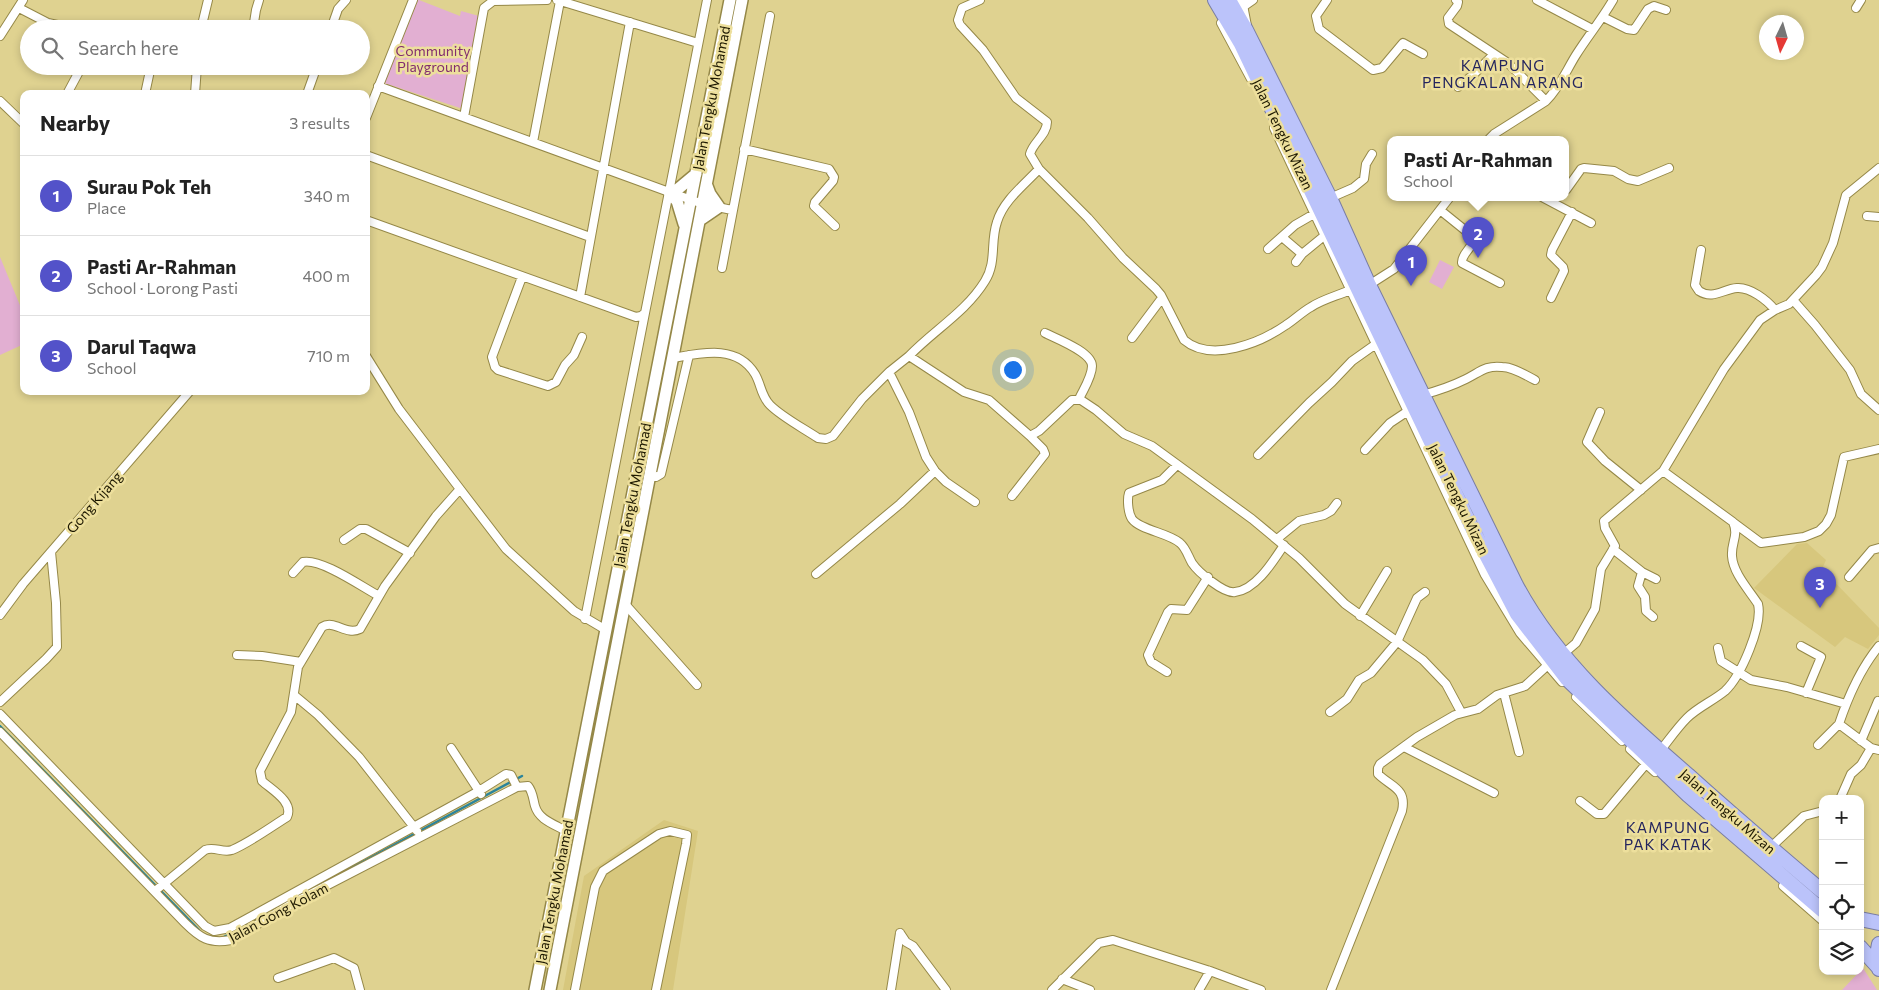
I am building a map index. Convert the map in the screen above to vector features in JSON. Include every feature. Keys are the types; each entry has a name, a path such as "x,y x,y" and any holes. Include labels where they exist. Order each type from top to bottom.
{"highway":[{"name":"Jalan Tengku Mizan","path":"1215,0 1241,44 1471,526 1517,614 1567,679 1688,795 1819,908"},
{"name":"Jalan Tengku Mizan","path":"1237,4 1246,30 1330,198 1422,395 1554,661 1621,715 1770,848 1819,889"},
{"path":"1864,920 1879,923"},
{"path":"1879,944 1876,955 1879,968"},
{"path":"1864,951 1879,968"}],"main road":[{"name":"Jalan Tengku Mohamad","path":"535,990 730,0"},
{"name":"Jalan Tengku Mohamad","path":"550,990 704,204 742,0"},
{"path":"685,228 677,201 669,192 678,189 696,174"},
{"path":"700,220 719,207 710,194 707,185"},
{"path":"540,965 550,953 552,941 560,941"}],"street":[{"path":"0,36 23,0"},
{"path":"203,20 208,0"},
{"path":"254,20 259,0"},
{"path":"334,20 338,9 346,0"},
{"path":"370,107 413,0"},
{"path":"464,117 484,8 494,2 547,0"},
{"path":"533,142 559,0 698,44"},
{"path":"585,619 707,0"},
{"path":"980,0 962,8 958,20 960,25 983,50 1016,98 1047,122 1047,128 1030,154 1039,169 1123,258 1156,289 1184,340 1197,348 1223,351 1243,346 1278,330 1315,304 1350,290"},
{"path":"1207,0 1251,80 1485,575 1520,633 1554,661 1598,719 1819,917"},
{"path":"1237,4 1253,0"},
{"path":"1327,0 1316,16 1319,29 1373,70 1382,68 1403,43 1423,54"},
{"path":"1456,0 1457,6 1448,18 1450,24 1508,63 1546,101"},
{"path":"1537,0 1592,29"},
{"path":"1492,136 1546,101 1559,87 1592,29 1603,17 1613,0"},
{"path":"1856,8 1861,0"},
{"path":"1603,17 1627,29 1634,30 1648,9 1654,6 1666,10"},
{"path":"19,8 42,20"},
{"path":"722,268 770,16"},
{"path":"580,297 630,22"},
{"path":"1458,87 1494,54"},
{"path":"68,90 77,75"},
{"path":"146,90 148,75"},
{"path":"195,90 196,75"},
{"path":"308,90 314,75"},
{"path":"378,86 690,200 732,210"},
{"path":"0,101 20,120"},
{"path":"744,149 829,169 834,177 833,181 815,202 814,206 835,226"},
{"path":"1330,198 1353,188 1364,180 1366,164 1372,154"},
{"path":"370,156 590,237"},
{"path":"1569,186 1581,169 1584,168 1614,171 1628,179 1638,181 1669,168"},
{"path":"1331,990 1403,806 1398,788 1378,774 1380,764 1417,737 1461,712 1478,709 1497,695 1525,686 1576,643 1594,609 1601,569 1613,550 1614,543 1604,528 1604,521 1663,471 1724,369 1760,320 1775,310 1789,304 1822,267 1830,252 1846,195 1879,168"},
{"path":"673,358 714,352 730,354 744,361 756,376 762,394 771,406 818,438 826,439 833,436 862,399 889,372 970,301 985,280 992,264 996,223 1003,207 1039,169"},
{"path":"1369,285 1394,269 1447,201"},
{"path":"1549,201 1591,223"},
{"path":"1440,210 1471,235 1473,244 1462,257 1462,263 1500,283"},
{"path":"1551,298 1564,271 1563,266 1552,255 1552,250 1572,212"},
{"path":"1268,248 1295,225 1314,214"},
{"path":"1867,216 1879,217"},
{"path":"370,221 636,317 645,313"},
{"path":"1296,262 1302,254 1324,236"},
{"path":"1282,237 1302,254"},
{"path":"1701,250 1695,285 1699,291 1711,295 1734,289 1744,289 1766,300 1775,310"},
{"path":"522,277 492,357 495,367 498,370 548,386 556,382 565,365 574,355 582,337"},
{"path":"1132,338 1162,298"},
{"path":"1793,300 1850,370 1861,394 1879,410"},
{"path":"1045,332 1084,353 1091,360 1090,374 1078,399"},
{"path":"1258,456 1309,402 1352,361 1376,344"},
{"path":"650,476 656,477 661,474 689,355"},
{"path":"909,356 964,392 989,400 1043,449 1045,454 1012,496"},
{"path":"370,362 399,409 506,549 574,611 606,630"},
{"path":"1422,395 1441,390 1467,379 1482,369 1500,366 1510,368 1535,380"},
{"path":"889,372 909,412 923,451 935,472 952,487 974,502"},
{"name":"Gong Kijang","path":"0,615 23,584 187,395"},
{"path":"1030,436 1039,432 1072,400 1078,399 1096,410 1124,434 1152,446 1277,539 1345,604 1423,660 1442,679 1461,712"},
{"path":"1364,450 1390,423 1408,412"},
{"path":"1600,412 1587,442 1604,461 1642,490"},
{"path":"1663,471 1761,543 1804,538 1819,531 1831,515 1844,457 1879,449"},
{"path":"1177,465 1162,480 1129,493 1130,515 1135,522 1181,544 1194,565 1219,587 1228,592 1238,592 1257,581 1284,545"},
{"path":"816,574 935,472"},
{"path":"159,888 205,850 212,848 222,851 233,849 287,817 289,812 286,803 262,781 260,771 292,712 295,677 300,662 322,627 328,624 348,631 356,631 362,625 379,596 436,516 460,489"},
{"path":"1277,539 1299,521 1324,515 1331,511 1338,503"},
{"path":"1660,751 1686,718 1724,692 1740,671 1757,628 1760,611 1758,604 1733,562 1732,548 1736,534 1733,522"},
{"path":"344,540 360,529 366,529 410,553"},
{"path":"1849,577 1872,550 1879,548"},
{"path":"1613,550 1642,572 1656,579"},
{"path":"0,702 57,647 56,603 51,552"},
{"path":"293,573 304,562 312,562 329,568 379,596"},
{"path":"1360,616 1387,571"},
{"path":"1642,572 1638,586 1645,596 1646,611 1654,617"},
{"path":"1167,672 1151,662 1148,656 1168,612 1171,609 1187,610 1208,578"},
{"path":"1330,712 1347,699 1359,680 1371,673 1397,642 1417,598 1425,592"},
{"path":"625,604 696,685"},
{"path":"1802,646 1821,657 1806,693"},
{"path":"1818,745 1839,724 1846,704 1868,661 1879,646"},
{"path":"1718,648 1721,661 1740,671 1751,680 1846,704"},
{"path":"237,655 262,656 300,662"},
{"path":"1504,693 1519,752"},
{"path":"294,695 323,720 359,757 418,832"},
{"path":"1861,741 1878,701"},
{"path":"1,719 159,888 206,926 214,930 244,926 483,797 515,783"},
{"path":"1839,724 1875,749 1852,774 1842,795"},
{"name":"Jalan Gong Kolam","path":"0,732 159,888 197,934 210,941 231,940 244,926"},
{"path":"1404,747 1494,793"},
{"path":"451,748 483,797"},
{"path":"1580,801 1597,814 1604,814 1646,764"},
{"path":"418,832 483,797 506,774 515,783 528,786 538,812 543,819 566,830"},
{"path":"1770,848 1804,816 1819,812"},
{"path":"575,990 593,894 600,876 620,859 659,834 670,831 687,834 656,990"},
{"path":"891,990 900,933 906,942 913,946 946,990"},
{"path":"1052,990 1099,942 1107,940 1113,940 1210,971 1261,990"},
{"path":"278,978 334,958 354,968 360,990"},
{"path":"1199,990 1210,971"},
{"path":"1062,980 1090,990"}],"shaded area":[{"path":"1807,543 1826,560 1822,569 1879,628 1879,635 1868,649 1845,637 1835,647 1754,588 1797,544"},
{"path":"664,820 698,831 673,990 563,990 584,876"}],"green space":[{"name":"Community Playground","path":"415,0 460,16 461,11 479,16 463,105 460,108 381,82"},
{"path":"0,257 20,305 20,346 0,355"},
{"path":"1440,260 1454,267 1442,289 1429,282"},
{"path":"1864,970 1877,990 1842,990 1856,975 1864,975"}],"waterway":[{"path":"0,726 199,930"},
{"path":"323,883 522,776"},
{"path":"222,938 281,906"}],"place":[{"name":"Pasti Ar-Rahman","path":"1478,258"},
{"name":"Surau Pok Teh","path":"1411,286"},
{"name":"Darul Taqwa","path":"1820,608"}],"district":[{"name":"KAMPUNG PENGKALAN ARANG","path":"1503,74"},
{"name":"KAMPUNG PAK KATAK","path":"1668,836"}]}
